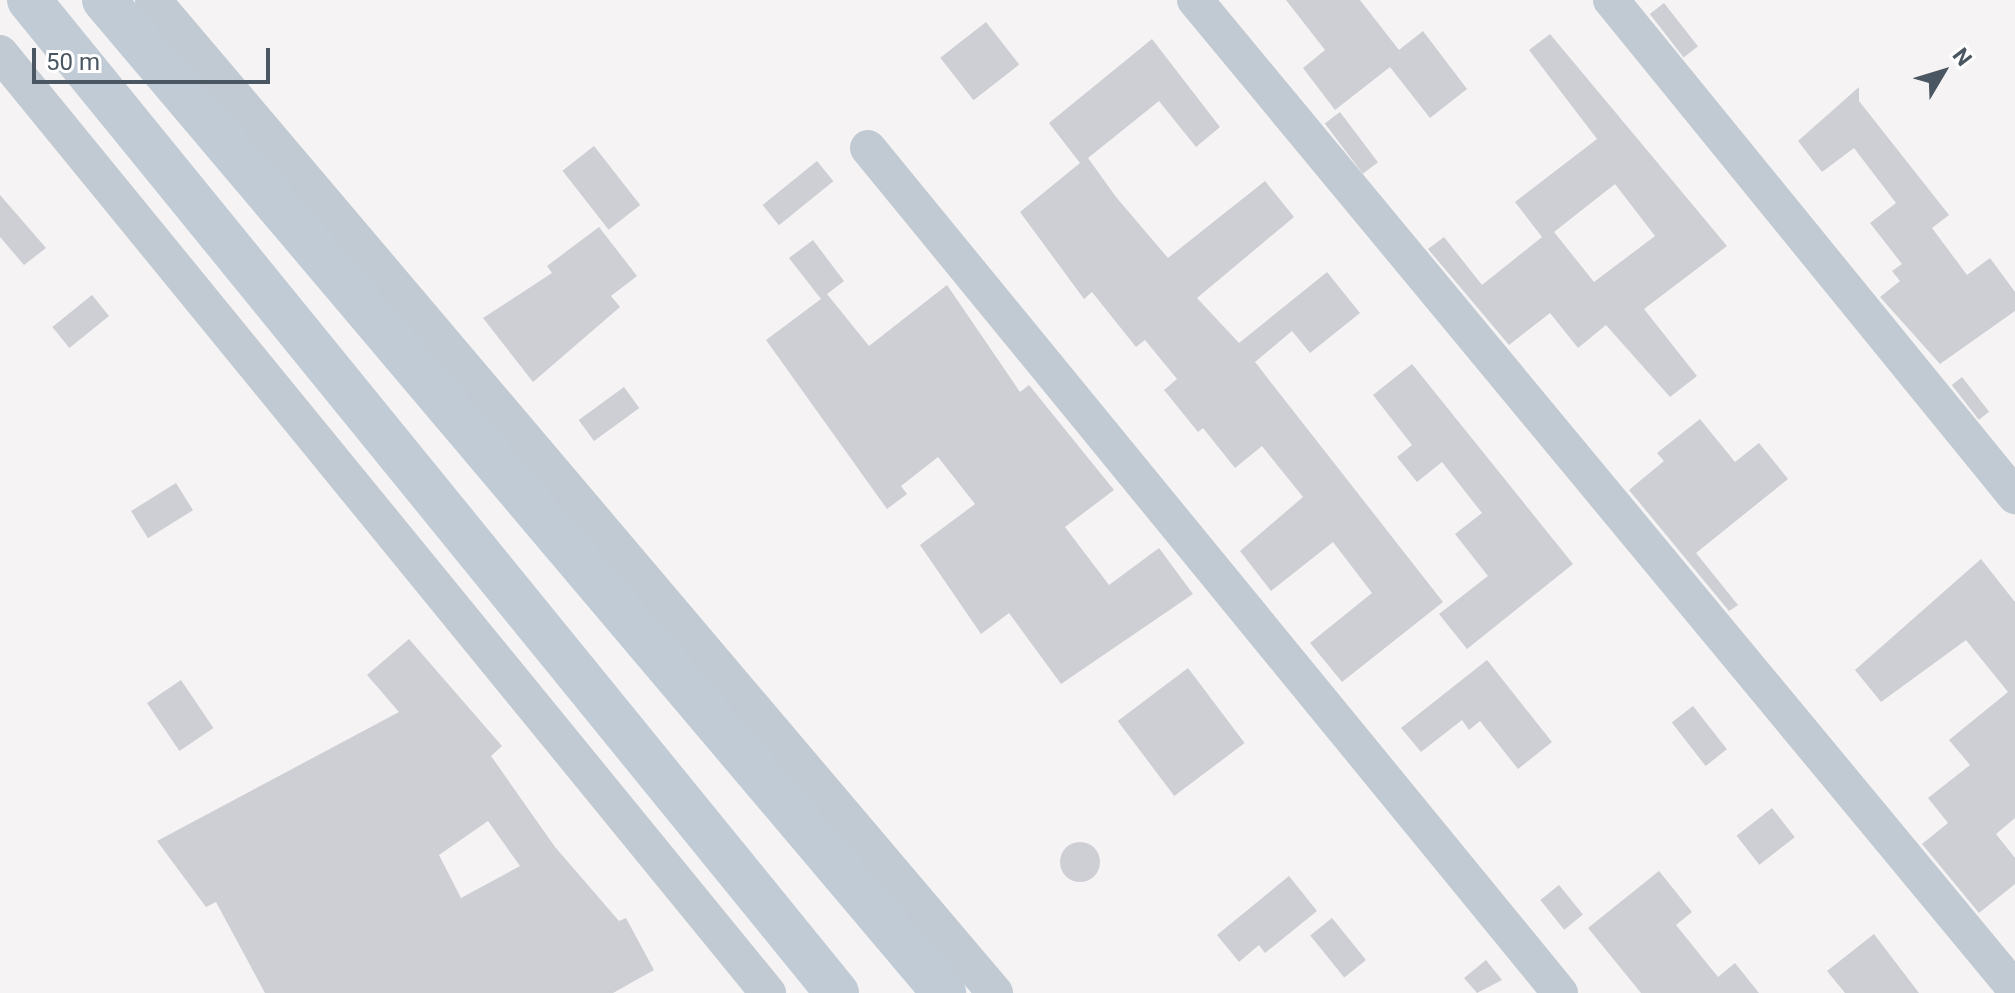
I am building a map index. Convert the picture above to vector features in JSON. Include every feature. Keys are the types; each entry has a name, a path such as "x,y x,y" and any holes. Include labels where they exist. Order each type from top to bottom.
{"main road":[{"path":"29,0 837,993"},
{"path":"104,0 944,993"}],"street":[{"path":"153,0 995,993"},
{"path":"1195,0 2015,989"},
{"path":"1611,0 2015,496"},
{"path":"0,53 768,993"},
{"path":"868,148 1560,993"}],"building":[{"path":"1286,0 1360,0 1399,50 1423,31 1467,89 1430,118 1390,67 1335,110 1303,68 1325,50"},
{"path":"1664,3 1698,46 1684,57 1650,14"},
{"path":"986,22 1019,65 974,100 940,58"},
{"path":"1550,34 1727,246 1644,309 1697,376 1670,397 1606,325 1578,348 1550,313 1509,345 1428,249 1444,237 1482,285 1542,237 1515,202 1597,139 1529,50","holes":["1615,184 1655,236 1594,282 1554,232"]},
{"path":"1152,39 1220,127 1196,147 1159,101 1088,158 1116,197 1168,258 1265,181 1294,217 1197,298 1239,343 1327,272 1360,313 1310,353 1292,331 1255,362 1443,602 1342,682 1310,643 1372,593 1333,542 1271,591 1240,551 1303,497 1262,446 1235,468 1203,428 1198,432 1164,390 1177,379 1145,340 1136,347 1092,292 1084,299 1020,212 1080,163 1049,123"},
{"path":"1859,87 1859,101 1949,215 1932,228 1967,275 1990,258 2015,292 2015,311 1940,364 1880,297 1900,281 1892,271 1902,264 1870,223 1896,203 1854,148 1822,172 1798,141"},
{"path":"1340,112 1378,162 1363,174 1325,123"},
{"path":"594,146 640,205 609,230 562,171"},
{"path":"817,161 833,181 779,225 763,205"},
{"path":"0,195 46,248 24,265 0,237"},
{"path":"599,227 637,276 611,296 620,307 533,382 483,318 552,273 547,266"},
{"path":"813,240 844,281 827,294 869,346 947,285 1020,392 1029,385 1114,490 1065,527 1109,585 1159,548 1193,594 1061,684 1009,613 981,634 920,545 975,504 938,457 901,486 907,494 887,509 766,340 821,299 789,258"},
{"path":"92,295 109,316 69,348 52,327"},
{"path":"1412,364 1573,564 1467,649 1439,614 1488,576 1455,534 1482,513 1442,462 1417,482 1397,457 1412,445 1373,395"},
{"path":"1962,377 1989,412 1979,420 1952,385"},
{"path":"624,387 639,408 594,441 579,420"},
{"path":"1700,419 1735,462 1759,443 1788,479 1696,553 1738,605 1729,611 1629,490 1664,461 1657,453"},
{"path":"176,483 193,510 148,538 131,511"},
{"path":"1981,559 2015,602 2015,818 1996,834 2015,858 2015,884 1979,913 1922,844 1948,823 1928,798 1970,765 1949,740 2008,692 1966,640 1881,702 1855,670"},
{"path":"409,639 502,746 491,756 555,847 619,921 626,918 654,970 613,993 265,993 216,902 206,907 157,841 399,712 367,675","holes":["488,821 520,866 461,898 439,855"]},
{"path":"1487,660 1552,742 1518,769 1480,721 1469,730 1462,720 1421,752 1401,728"},
{"path":"1188,668 1245,743 1174,796 1118,721"},
{"path":"181,680 213,728 179,751 147,703"},
{"path":"1693,706 1727,749 1706,766 1672,723"},
{"path":"1772,808 1795,837 1759,865 1737,836"},
{"path":"1080,842 1094,848 1100,862 1094,876 1080,882 1066,876 1060,862 1066,848"},
{"path":"1659,871 1692,912 1676,925 1718,977 1735,963 1759,993 1641,993 1588,928"},
{"path":"1289,876 1317,911 1265,953 1259,945 1239,962 1217,935"},
{"path":"1559,885 1583,915 1564,930 1540,900"},
{"path":"1332,918 1366,960 1344,978 1310,936"},
{"path":"1874,934 1919,993 1845,993 1827,971"},
{"path":"1486,960 1502,980 1477,993 1464,978"}]}
